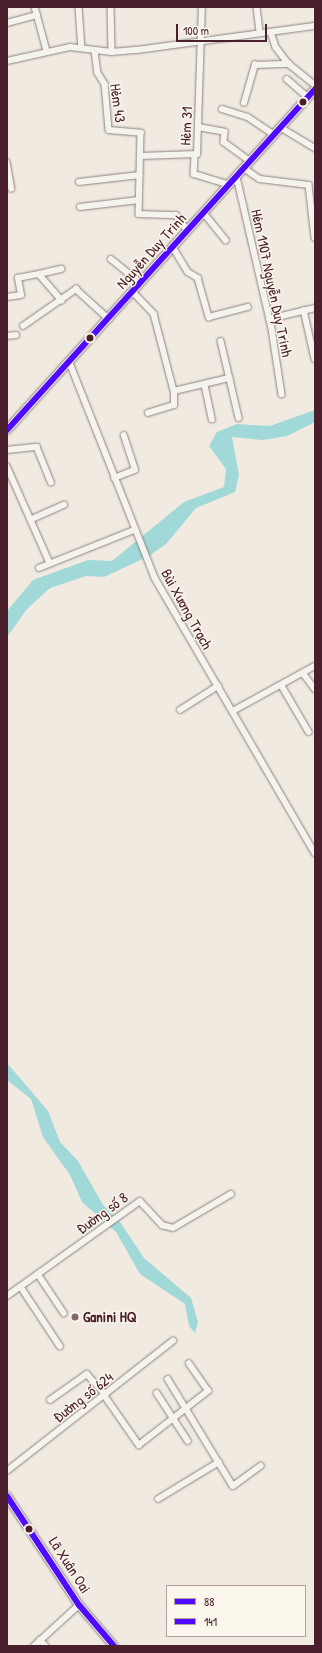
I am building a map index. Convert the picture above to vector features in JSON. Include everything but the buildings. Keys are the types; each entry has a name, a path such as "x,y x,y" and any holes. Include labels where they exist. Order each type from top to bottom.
{"main road":[{"name":"Nguyễn Duy Trinh","path":"7,430 70,363 132,292 237,177 273,134 315,89"},
{"name":"Lã Xuân Oai","path":"7,1496 79,1604 114,1646"}],"street":[{"path":"35,7 47,51"},
{"path":"79,7 82,46"},
{"path":"110,7 112,52"},
{"name":"Hẻm 31","path":"140,156 195,156 198,127 202,42 202,7"},
{"path":"257,7 260,33"},
{"path":"7,22 37,15"},
{"path":"7,60 47,51 82,46 95,50 112,52 202,42 315,26"},
{"path":"271,32 276,48 289,64 315,85"},
{"name":"Hẻm 43","path":"95,50 98,73 105,84 109,130 141,133 140,156"},
{"path":"244,103 255,65 289,64"},
{"path":"287,79 308,97"},
{"path":"222,109 248,117 273,134"},
{"path":"198,127 225,132 224,142 250,161"},
{"path":"280,127 315,148"},
{"path":"140,156 139,214 176,215 188,231"},
{"path":"195,156 194,174 229,185"},
{"path":"7,162 12,189"},
{"path":"244,168 260,179 308,184 315,238"},
{"path":"79,182 140,174"},
{"name":"Hẻm 1107 Nguyễn Duy Trinh","path":"237,177 269,319 282,394"},
{"path":"80,207 139,200"},
{"path":"204,213 226,240"},
{"path":"173,247 188,272 198,278 210,317 248,307"},
{"path":"111,259 141,283"},
{"path":"7,297 22,295 18,278 61,269"},
{"path":"39,274 62,300"},
{"path":"23,326 76,289 109,319"},
{"path":"132,292 154,314 174,391 174,406 148,413"},
{"path":"269,319 315,308"},
{"path":"304,310 312,336 315,359"},
{"path":"7,336 16,335"},
{"path":"221,341 239,418"},
{"name":"Bùi Xương Trạch","path":"70,363 134,530 164,596 233,711 315,853"},
{"path":"174,391 205,385 229,378"},
{"path":"205,385 212,419"},
{"path":"114,478 135,470 124,436"},
{"path":"7,450 37,447 51,482"},
{"path":"7,466 32,518 50,563"},
{"path":"32,518 64,505"},
{"path":"39,568 134,530"},
{"path":"233,711 282,686 315,666"},
{"path":"303,673 315,688"},
{"path":"180,710 218,686"},
{"path":"282,686 309,732"},
{"name":"Đường số 8","path":"7,1296 104,1226 141,1202 162,1225 173,1228 231,1194"},
{"path":"38,1274 64,1313"},
{"path":"21,1287 60,1346"},
{"name":"Đường số 624","path":"7,1471 106,1395 173,1341"},
{"path":"50,1400 88,1374 106,1395 139,1445 208,1391 189,1364"},
{"path":"168,1379 233,1486 261,1466"},
{"path":"157,1393 188,1441"},
{"path":"158,1499 219,1462"},
{"path":"34,1646 79,1604"},
{"path":"40,1640 46,1646"}],"water":[{"path":"315,410 315,422 287,436 263,440 232,437 239,475 235,492 196,508 166,544 149,556 104,577 86,576 50,588 27,609 7,637 7,611 33,580 88,560 112,561 184,502 224,487 226,469 209,446 217,432 237,424 270,426"},
{"path":"7,1063 48,1111 60,1142 78,1161 103,1205 120,1222 144,1258 191,1298 198,1322 195,1333 189,1326 185,1304 140,1274 116,1232 82,1202 70,1175 43,1137 31,1099 7,1080"}],"transit line":[{"name":"88","path":"7,430 315,89"},
{"name":"141","path":"7,1496 79,1605 114,1646"}],"place":[{"name":"Ganini HQ","path":"75,1317"}]}
